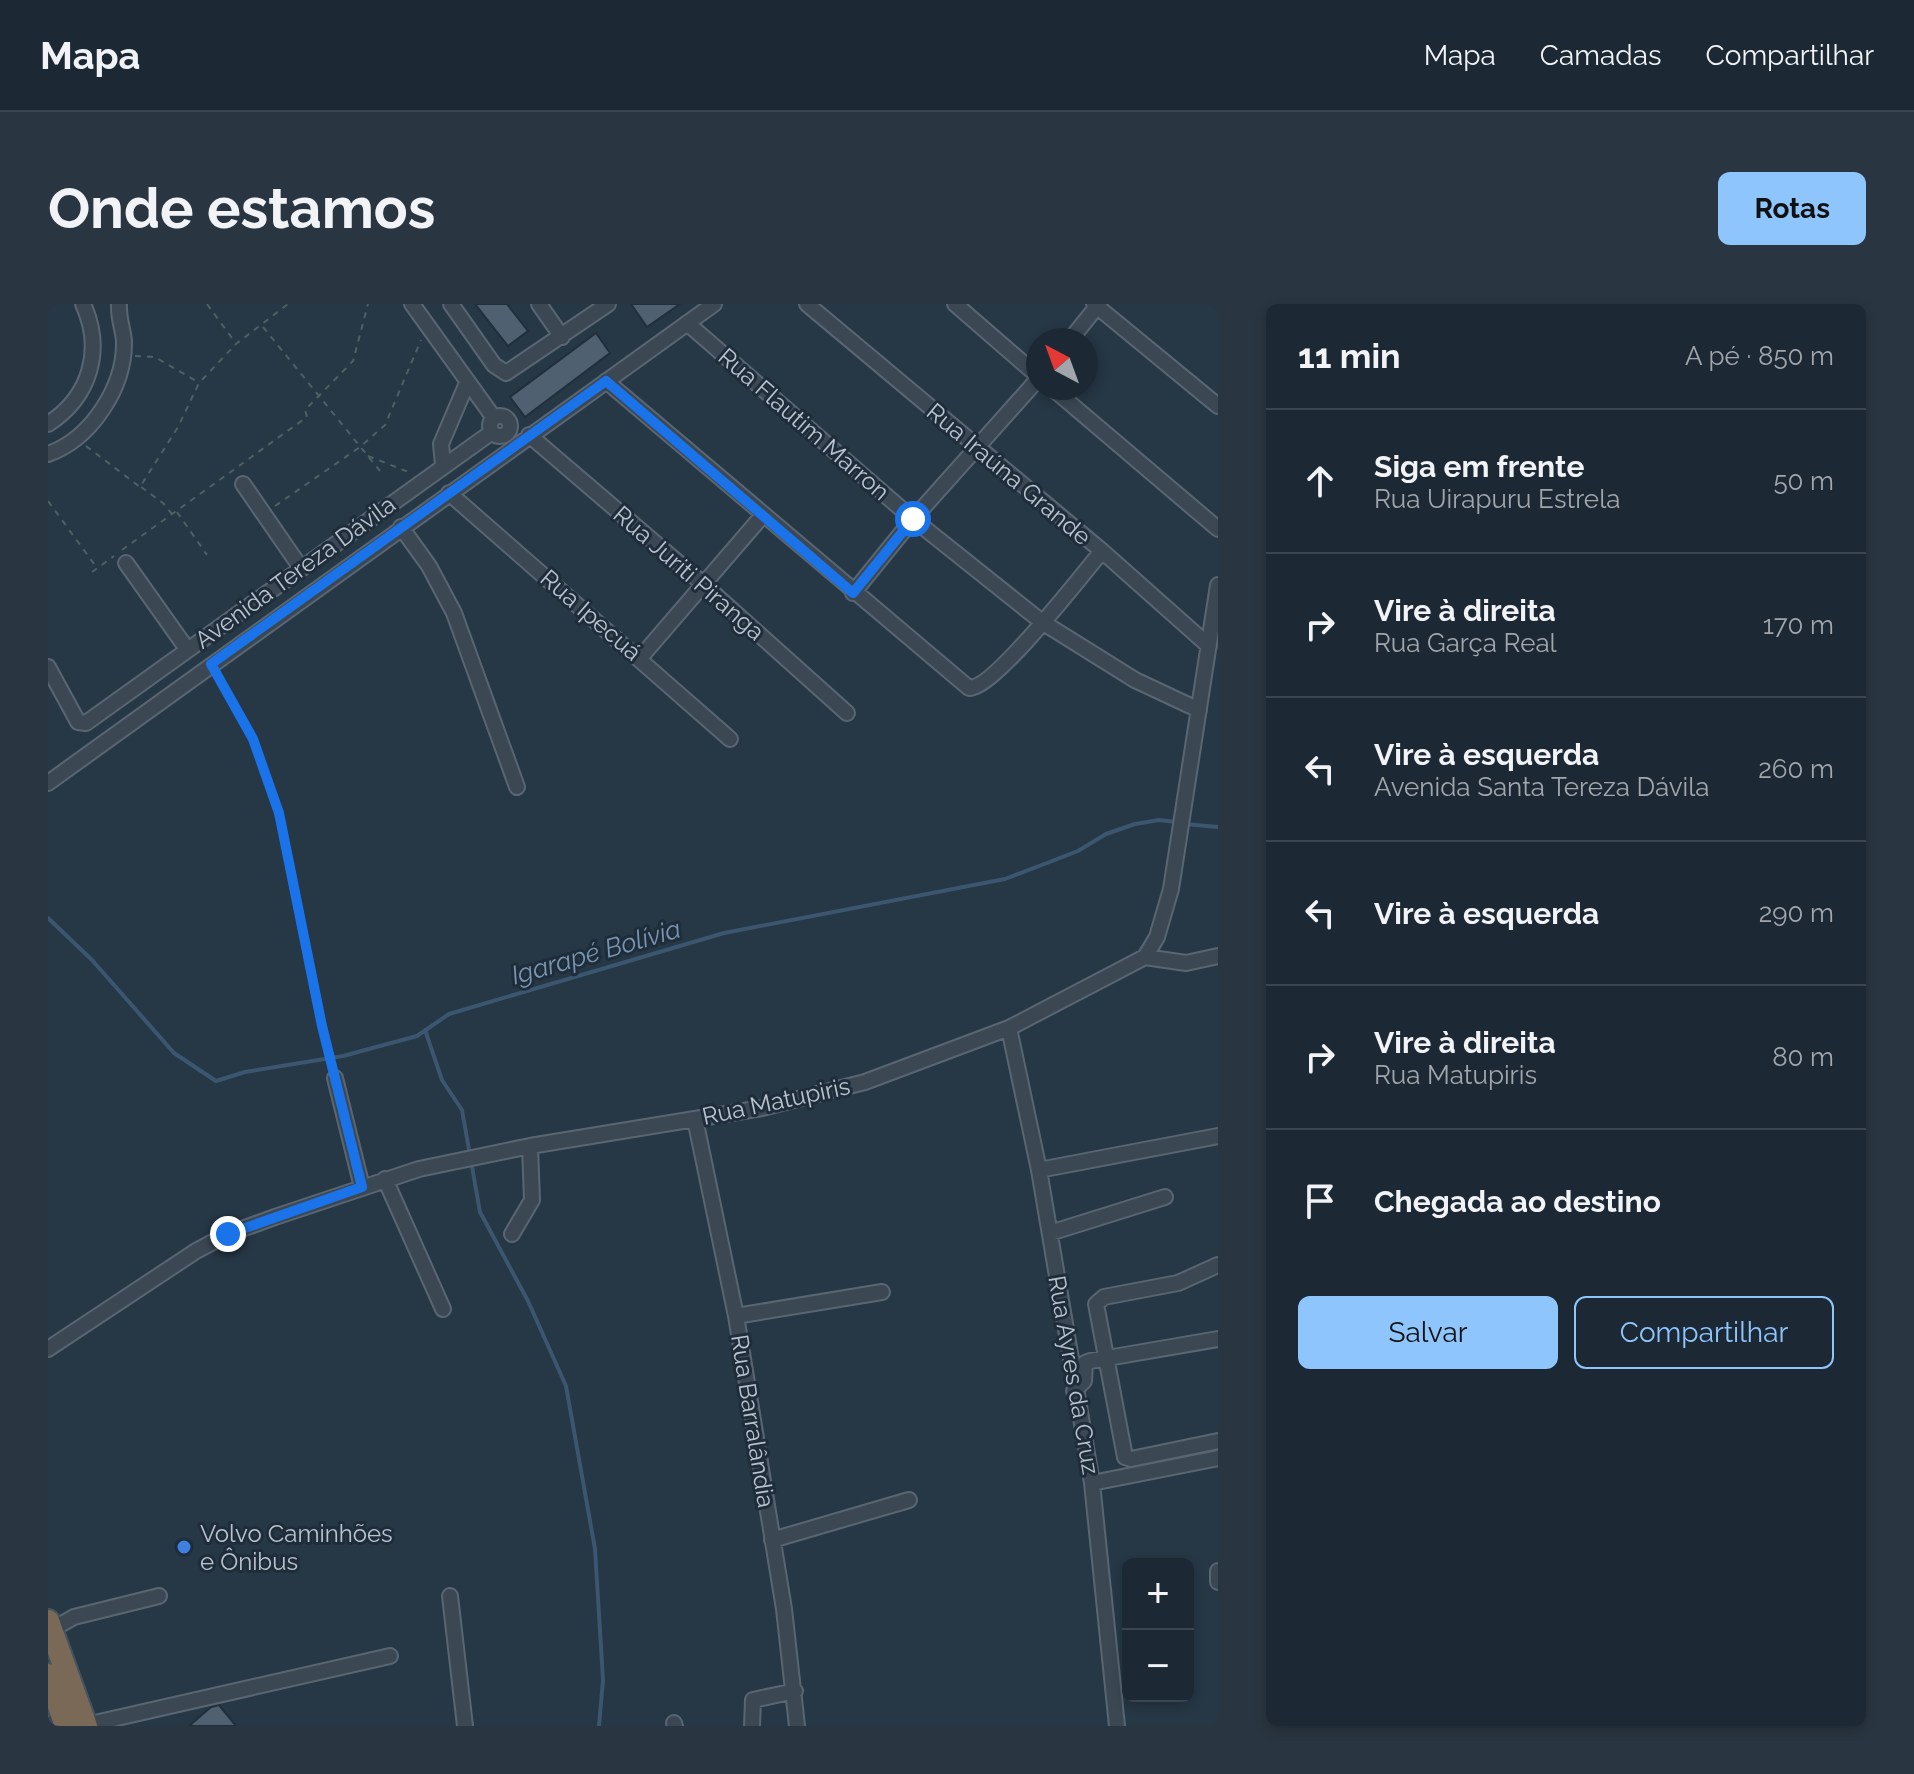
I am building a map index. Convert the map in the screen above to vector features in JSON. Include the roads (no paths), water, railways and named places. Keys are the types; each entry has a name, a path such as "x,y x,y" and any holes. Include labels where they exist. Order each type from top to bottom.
{"highway":[{"path":"50,1625 86,1726"},
{"path":"49,1682 59,1722"}],"street":[{"path":"48,424 71,406 90,371 93,330 83,304"},
{"path":"48,454 75,438 106,404 116,384 122,355 119,304"},
{"path":"412,304 467,383 441,444 443,465"},
{"path":"451,304 494,365 506,373 608,304"},
{"path":"539,304 562,337"},
{"path":"48,783 714,304"},
{"name":"Rua Iraúna Grande","path":"807,304 1102,551 1212,651"},
{"path":"955,304 1026,366"},
{"path":"1079,328 1097,305 1218,406"},
{"name":"Rua Flautim Marron","path":"687,323 913,519 1042,622 1135,680 1199,710"},
{"path":"606,381 853,593 974,689 1007,663 1102,551"},
{"name":"Avenida Tereza Dávila","path":"48,667 78,722 86,723 443,465 493,425 467,383"},
{"path":"853,593 913,519 1026,390"},
{"path":"1066,400 1218,529"},
{"name":"Rua Juriti Piranga","path":"529,435 702,583 847,713"},
{"path":"243,484 301,568"},
{"name":"Rua Ipecuá","path":"449,493 730,739"},
{"path":"640,658 763,515"},
{"path":"401,527 454,613 517,787"},
{"path":"126,563 187,649"},
{"path":"1218,585 1212,651 1199,710 1165,915 1145,957 1186,963 1218,956"},
{"name":"Rua Matupiris","path":"48,1349 149,1280 228,1234 419,1169 530,1146 762,1108 865,1082 1009,1028 1145,957"},
{"name":"Rua Ayres da Cruz","path":"1009,1028 1039,1170 1092,1483 1117,1726"},
{"path":"335,1078 362,1187"},
{"name":"Rua Barralândia","path":"695,1119 736,1316 795,1691 797,1726"},
{"path":"1039,1170 1218,1136"},
{"path":"512,1234 532,1200 530,1146"},
{"path":"385,1179 443,1309"},
{"path":"1050,1233 1165,1197"},
{"path":"1218,1265 1178,1283 1098,1299 1096,1304 1125,1457 1131,1459 1218,1441"},
{"path":"736,1316 882,1292"},
{"path":"1074,1391 1084,1381 1085,1363 1218,1339"},
{"path":"1092,1483 1218,1458"},
{"path":"772,1540 909,1500"},
{"path":"1218,1571 1218,1582"},
{"path":"50,1625 159,1596"},
{"path":"450,1596 465,1726"},
{"path":"86,1726 390,1656"},
{"path":"752,1726 750,1706 753,1700 795,1691"}],"waterway":[{"name":"Igarapé Bolívia","path":"48,918 92,960 174,1053 216,1081 245,1072 343,1056 417,1036 449,1014 724,933 1005,879 1078,851 1106,834 1135,824 1159,820 1176,822"},
{"name":"Igarapé Bolívia","path":"1185,824 1218,827"},
{"path":"425,1030 442,1080 462,1110 480,1212 528,1301 566,1386 595,1549 603,1680 599,1726"}],"place":[{"name":"Volvo Caminhões e Ônibus","path":"184,1547"}]}
